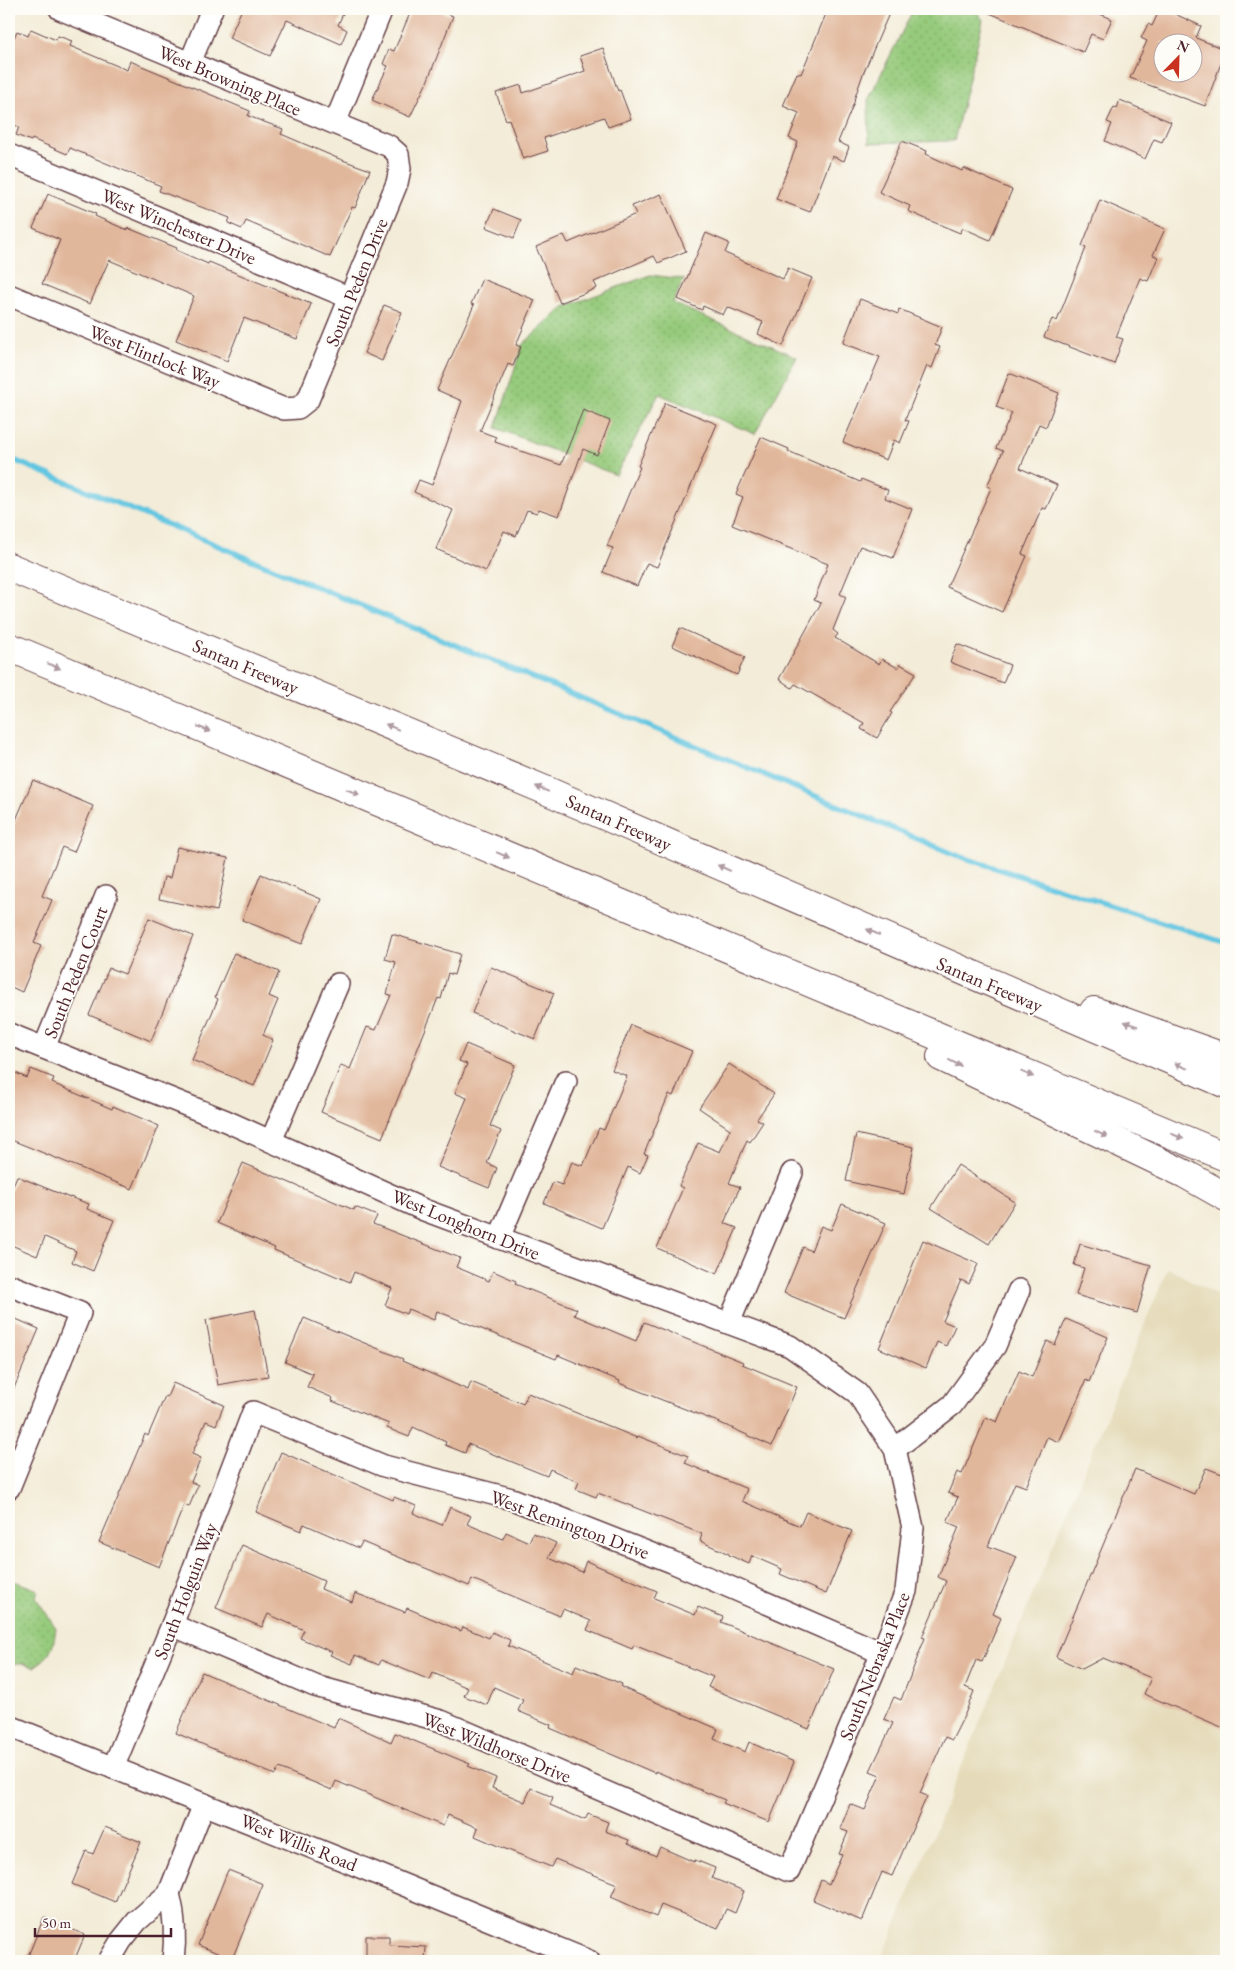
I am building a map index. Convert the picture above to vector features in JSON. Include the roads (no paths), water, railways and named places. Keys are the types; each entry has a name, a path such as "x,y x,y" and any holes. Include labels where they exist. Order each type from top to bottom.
{"highway":[{"name":"Santan Freeway","path":"9,567 536,786 1226,1084"},
{"path":"9,647 1226,1157"},
{"path":"917,952 1129,1023 1226,1058"},
{"path":"821,988 919,1046 1185,1174 1226,1197"}],"street":[{"name":"West Browning Place","path":"60,9 389,146 398,154"},
{"path":"190,63 212,9"},
{"path":"335,123 382,9"},
{"name":"South Peden Drive","path":"303,405 308,400 396,183 400,169 398,154"},
{"name":"West Winchester Drive","path":"9,155 350,298"},
{"name":"West Flintlock Way","path":"9,295 284,409 294,409 303,405"},
{"name":"South Peden Court","path":"44,1048 106,896"},
{"path":"272,1141 338,984"},
{"name":"West Longhorn Drive","path":"9,1034 226,1121 424,1210 790,1346 857,1393 895,1449"},
{"path":"500,1238 566,1082"},
{"path":"729,1323 792,1173"},
{"path":"9,1285 80,1313 9,1488"},
{"path":"895,1449 952,1405 995,1346 1019,1290"},
{"name":"South Holguin Way","path":"113,1768 172,1625 253,1412"},
{"name":"West Remington Drive","path":"253,1412 384,1466 512,1499 672,1562 882,1653"},
{"name":"South Nebraska Place","path":"789,1871 882,1653 906,1590 914,1528 895,1449"},
{"name":"West Wildhorse Drive","path":"172,1625 314,1686 442,1721 789,1871"},
{"name":"West Willis Road","path":"9,1726 588,1961"},
{"path":"109,1961 121,1941 137,1921 169,1893 204,1804"},
{"path":"169,1893 174,1913 176,1936 173,1961"}],"waterway":[{"path":"9,458 956,855 1226,943"}]}
